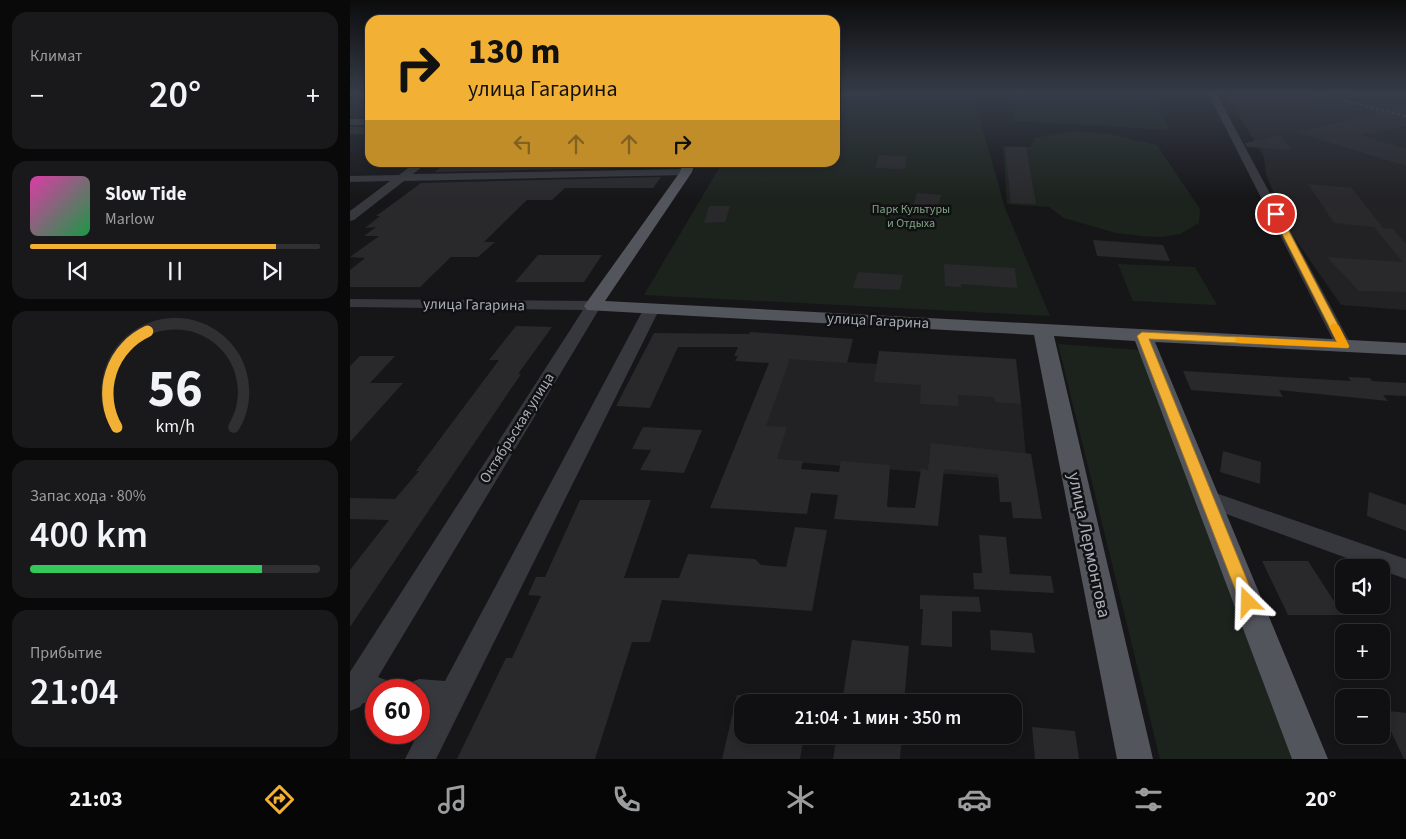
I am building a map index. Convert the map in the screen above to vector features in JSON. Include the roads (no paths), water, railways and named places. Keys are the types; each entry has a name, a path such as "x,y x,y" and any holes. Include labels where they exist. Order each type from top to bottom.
{"main road":[{"name":"Октябрьская улица","path":"593,306 687,168"},
{"name":"улица Гагарина","path":"593,306 1406,349"},
{"name":"улица Лермонтова","path":"1043,330 1135,759"},
{"path":"1142,336 1310,759"}],"street":[{"path":"1230,128 1344,346"},
{"path":"350,217 417,167"},
{"path":"350,179 401,179 687,168"},
{"name":"улица Гагарина","path":"350,303 593,306"},
{"name":"Октябрьская улица","path":"358,691 593,306"},
{"path":"420,759 651,310"},
{"path":"1207,498 1406,569"},
{"path":"430,694 452,696"}],"park label":[{"name":"Парк Культуры и Отдыха","path":"911,216"}]}
